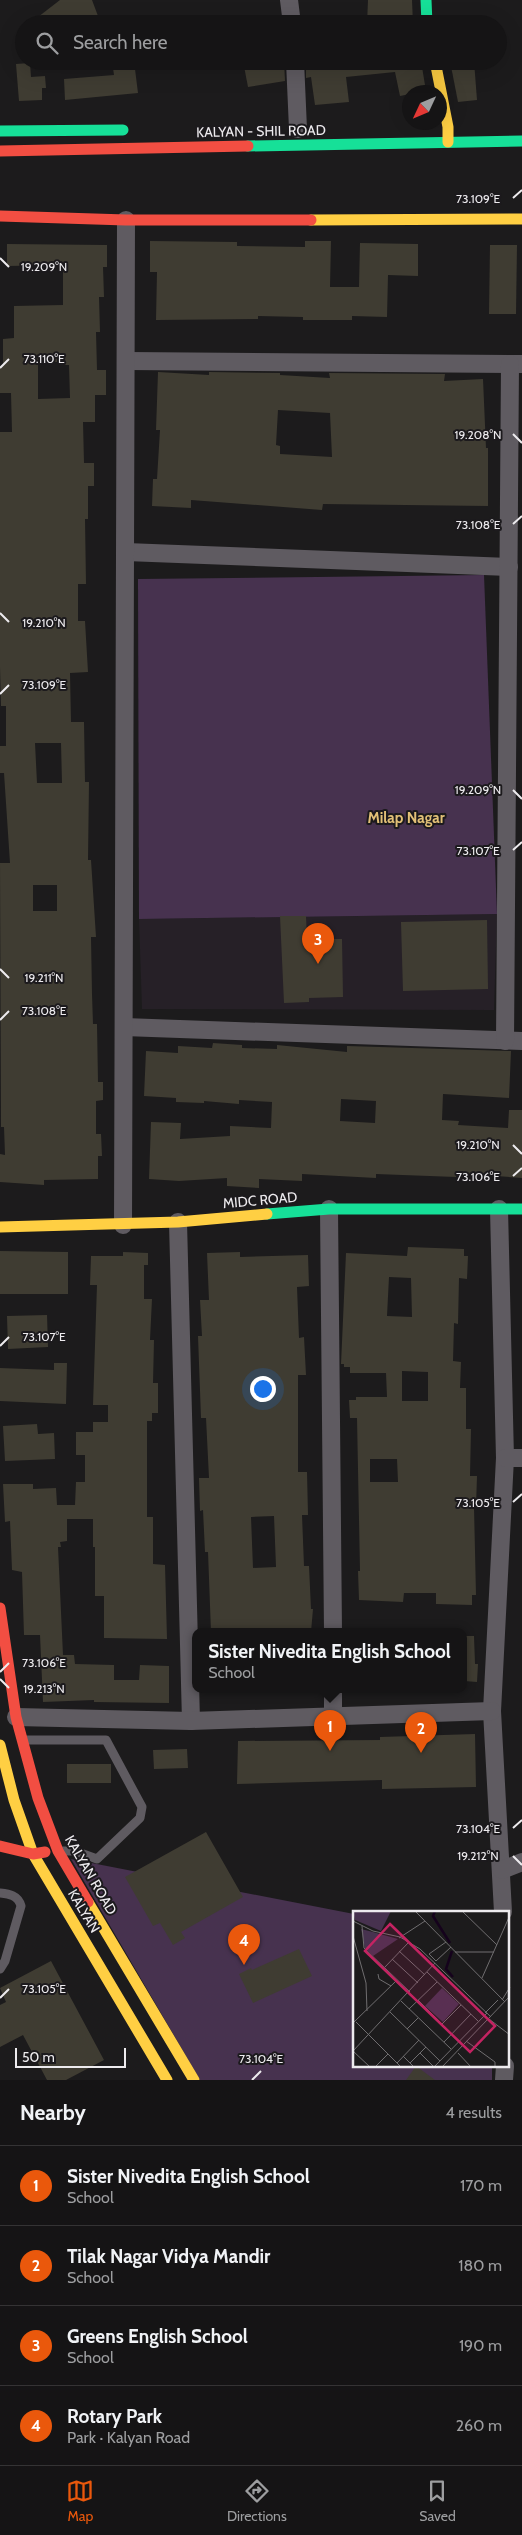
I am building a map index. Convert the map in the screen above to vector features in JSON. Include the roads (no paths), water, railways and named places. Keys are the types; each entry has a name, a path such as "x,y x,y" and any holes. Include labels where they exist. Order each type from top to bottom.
{"main road":[{"path":"426,0 427,15"},
{"path":"436,70 447,127 448,142"},
{"path":"0,131 139,130"},
{"name":"KALYAN - SHIL ROAD","path":"0,151 522,141"},
{"path":"0,216 126,220 522,219"},
{"name":"MIDC ROAD","path":"0,1227 123,1225 329,1210 522,1209"},
{"name":"KALYAN ROAD","path":"0,1608 16,1717 38,1798 58,1851 194,2080"},
{"name":"KALYAN","path":"0,1745 14,1800 32,1854 167,2080"},
{"path":"0,1846 32,1854 58,1851"}],"street":[{"path":"289,0 291,15"},
{"path":"295,70 298,129"},
{"path":"123,1225 126,220"},
{"path":"124,1027 514,1041 515,679 509,567 516,364 127,361"},
{"path":"126,552 509,567"},
{"path":"499,1209 513,1458 492,1711 503,1911"},
{"path":"329,1210 333,1628"},
{"path":"178,1222 191,1721"},
{"path":"333,1693 333,1717"},
{"path":"16,1717 191,1721 492,1711"},
{"path":"502,1870 522,1862"}],"lane":[{"path":"22,1740 106,1740 142,1807 140,1818 98,1859 75,1851 58,1851"},
{"path":"0,1893 11,1894 21,1906 5,1961 0,1969"}],"place":[{"name":"Greens English School","path":"318,964"},
{"name":"Sister Nivedita English School","path":"330,1751"},
{"name":"Tilak Nagar Vidya Mandir","path":"421,1753"},
{"name":"Rotary Park","path":"244,1965"}],"district":[{"name":"Milap Nagar","path":"406,818"}]}
